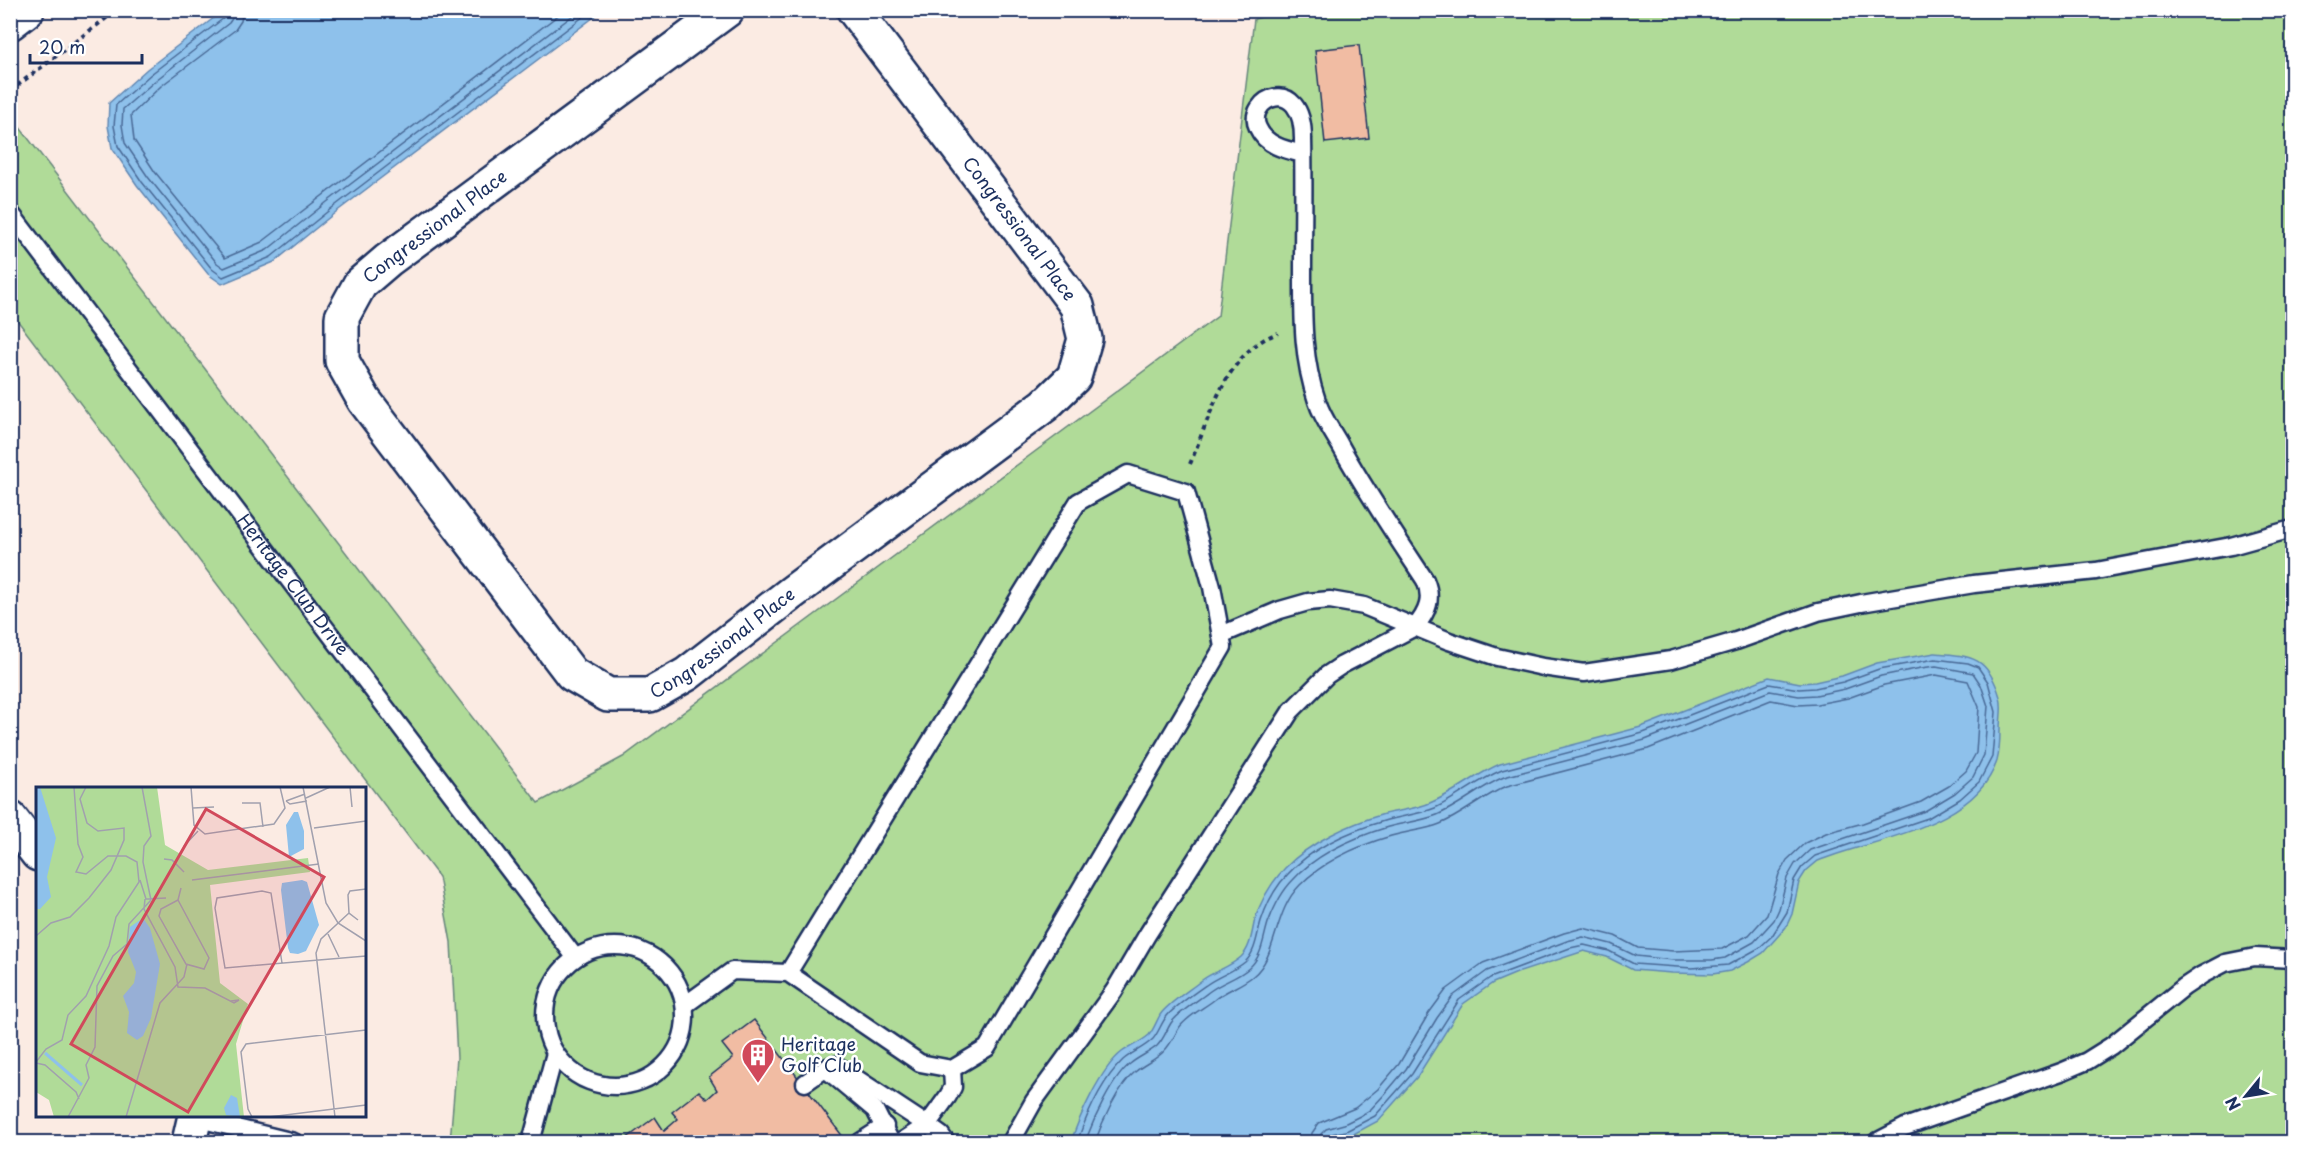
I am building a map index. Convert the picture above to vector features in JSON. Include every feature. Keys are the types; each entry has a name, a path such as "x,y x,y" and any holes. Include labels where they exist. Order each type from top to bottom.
{"street":[{"path":"10,22 27,10"},
{"name":"Congressional Place","path":"727,10 388,260 360,284 342,317 342,361 364,400 573,674 608,695 650,695 687,674 790,594 1046,405 1074,377 1085,339 1077,306 854,10"},
{"path":"10,818 36,851"}],"lane":[{"path":"1011,1143 1034,1101 1120,982 1147,934 1291,711 1327,675 1415,627 1423,618 1429,605 1430,592 1346,456 1318,404 1311,382 1302,328 1303,154"},
{"name":"Heritage Club Drive","path":"10,212 575,957"},
{"path":"685,1005 732,971 788,973 920,1063 952,1069 987,1048 1223,647 1212,587 1186,492 1128,474 1078,502 788,973"},
{"path":"1221,634 1280,610 1308,602 1330,600 1364,606 1449,642 1497,657 1584,673 1671,660 1736,641 1818,612 1861,603 1974,584 2096,571 2231,546 2292,529"},
{"path":"605,945 627,945 648,952 665,966 678,984 685,1005 684,1029 676,1052 660,1070 639,1082 616,1086 592,1083 571,1071 555,1053 546,1031 544,1007 551,984 575,957 605,945"},
{"path":"1876,1143 1905,1127 2087,1061 2111,1046 2184,987 2225,963 2255,957 2292,959"},
{"path":"531,1143 555,1053"},
{"path":"805,1083 825,1069 836,1065 927,1125 941,1135 946,1143"},
{"path":"825,1069 876,1110 891,1143"},
{"path":"901,1143 927,1125 952,1087 952,1069"},
{"path":"193,1125 294,1143"},
{"path":"860,1143 885,1126"}],"path":[{"path":"10,91 117,10"},
{"path":"1176,489 1235,365 1259,341 1302,328"}],"green space":[{"name":"Heritage Golf Club","path":"1288,10 2292,11 2292,1142 450,1142 457,1058 451,942 439,877 11,312 10,131 18,125 538,803 623,757 1218,316 1254,19"}],"water":[{"path":"223,11 602,11 336,212 274,262 222,284 208,274 137,185 112,148 108,126 109,103 147,69"},
{"path":"1935,653 1977,661 1990,674 2000,697 1997,761 1985,783 1968,801 1946,816 1894,837 1818,861 1806,871 1799,882 1792,914 1786,927 1763,953 1748,962 1730,971 1713,974 1672,973 1633,970 1607,957 1584,951 1493,983 1463,1004 1417,1077 1378,1121 1348,1137 1309,1142 1071,1142 1092,1094 1114,1059 1149,1035 1160,1015 1173,1001 1241,957 1249,944 1257,912 1271,886 1285,868 1318,842 1371,818 1427,804 1500,764 1641,727 1769,677 1800,683 1815,682 1842,676 1877,663"}],"building":[{"path":"1359,45 1369,138 1325,143 1315,50"},
{"name":"Heritage Golf Club","path":"754,1020 847,1142 622,1142 655,1117 664,1131 678,1119 672,1112 699,1091 707,1099 717,1090 709,1077 733,1058 722,1044"}],"place":[{"name":"Heritage Golf Club","path":"758,1084"}]}
